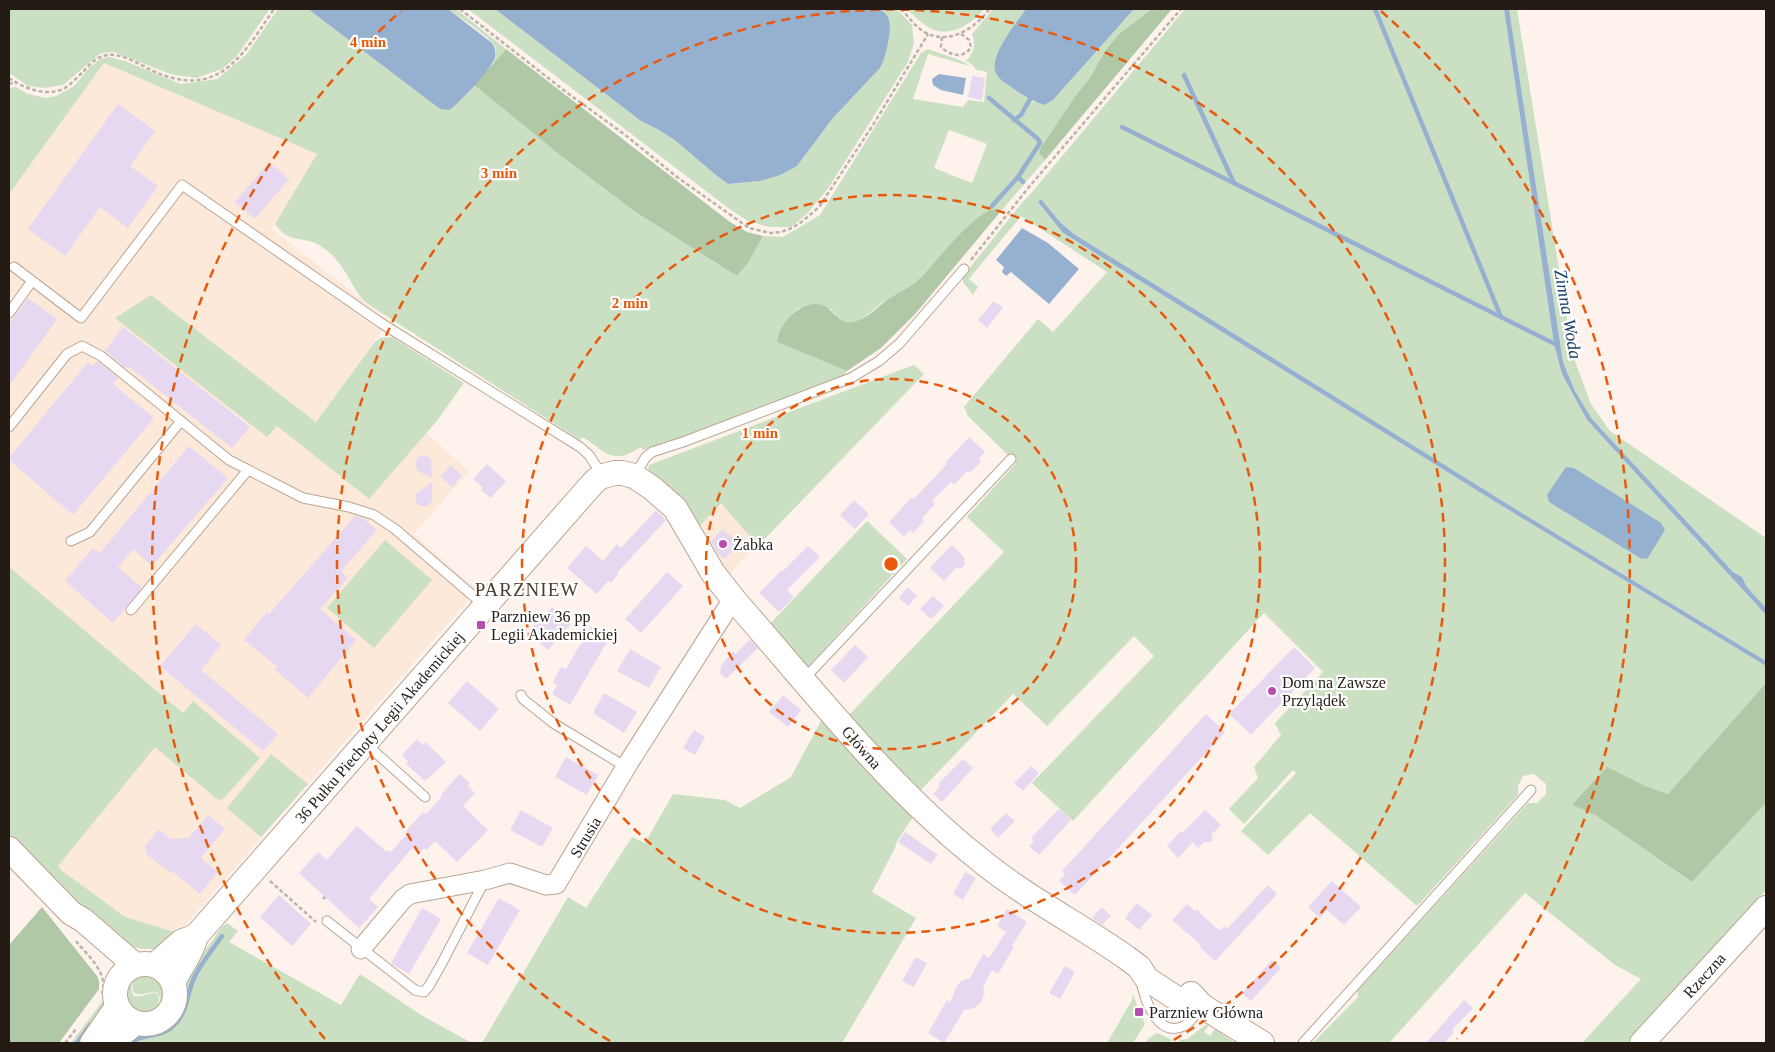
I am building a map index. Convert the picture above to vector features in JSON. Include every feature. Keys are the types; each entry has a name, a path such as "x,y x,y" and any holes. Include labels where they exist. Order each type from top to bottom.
{"street":[{"path":"603,476 622,473 634,476"},
{"name":"36 Pułku Piechoty Legii Akademickiej","path":"145,965 182,942 196,936 586,491 596,480 603,476"},
{"name":"Główna","path":"634,476 660,493 675,508 711,570 735,601 891,780 979,860 1140,967 1152,969 1193,995 1202,1006 1255,1041"},
{"name":"Strusia","path":"361,949 403,898 410,894 485,880 510,873 546,886 556,884 626,767 728,607 735,601"},
{"path":"9,849 71,913 145,965 166,972 173,983 176,997 168,1014 153,1024 141,1025 125,1017 111,996 104,961 75,924 71,913"},
{"name":"Rzeczna","path":"1642,1043 1766,908"},
{"name":"36 Pułku Piechoty Legii Akademickiej","path":"173,983 192,952 196,936"},
{"path":"84,1036 111,996 124,972 145,965"},
{"path":"112,1043 136,1023"}],"lane":[{"path":"14,267 81,318 182,184 381,322 580,447 592,459 603,476"},
{"path":"634,476 646,457 652,452 851,378 879,361 900,343 964,269"},
{"path":"9,313 32,281"},
{"path":"9,428 67,354 82,346 101,356 229,460 303,498 350,507 374,515 395,529 485,606"},
{"path":"71,541 90,532 181,421"},
{"path":"804,680 1011,460"},
{"path":"132,610 248,470"},
{"path":"521,695 553,723 626,767"},
{"path":"365,743 425,797"},
{"path":"1303,1043 1531,790"},
{"path":"322,922 415,990 424,992 442,963 485,880"},
{"path":"1140,967 1149,1008 1162,1023 1174,1028 1184,1026 1190,1022 1202,1006"}],"path":[{"path":"9,78 34,91 63,89 73,82 94,60 109,54 179,80 201,80 220,73 235,62 274,9"},
{"path":"460,9 566,92 624,134 677,177 749,228 770,233 792,228 819,207 873,125 928,34"},
{"path":"901,9 919,28 928,34 942,36 955,36 970,29 989,9"},
{"path":"964,269 1029,188 1180,9"},
{"path":"942,36 941,47 949,53 959,56 967,52 971,47 966,37 961,33"},
{"path":"9,83 18,84"},
{"path":"270,881 322,922"},
{"path":"100,965 98,967 103,978 104,987 111,996"},
{"path":"65,1043 84,1036"}],"shaded area":[{"path":"104,63 318,154 272,229 389,321 316,422 151,295 267,437 276,425 368,499 426,433 469,471 414,534 477,590 178,933 125,917 60,870 50,856 9,827 9,194"},
{"path":"721,503 758,546 724,577 696,530"}],"green space":[{"path":"9,9 270,9 236,57 222,69 196,78 170,74 114,52 101,53 63,85 45,88 28,86 9,73"},
{"path":"278,9 308,9 440,109 455,106 474,85 560,155 634,211 737,276 748,263 763,236 783,237 820,215 921,53 928,49 957,59 970,66 928,54 913,99 963,107 968,100 984,102 987,72 977,70 966,61 974,49 972,34 993,9 1026,9 1005,40 997,58 997,74 1015,90 1034,102 1053,100 1134,9 1152,9 1119,34 1106,50 1089,79 1044,142 1039,153 1045,160 1001,211 996,209 978,218 967,227 916,282 905,291 883,302 859,321 848,323 839,319 831,309 809,307 802,307 790,316 777,342 847,371 843,377 683,438 643,450 641,447 616,456 610,455 583,437 580,440 373,308 355,289 343,268 327,250 313,242 291,237 280,231 275,224 317,154 104,63 9,194 9,88 16,87 26,93 45,98 56,96 74,86 89,68 100,59 109,57 125,61 181,84 217,79 246,55","holes":["949,130 987,144 972,183 934,168"]},
{"path":"448,9 456,9 506,49 493,63 496,51 492,43 474,27"},
{"path":"468,9 495,9 641,121 676,141 728,184 760,181 797,166 833,118 880,68 888,45 889,20 880,9 897,9 912,25 914,43 908,62 827,190 807,214 791,227 769,227 748,221 728,208"},
{"path":"907,9 984,9 968,24 947,32 932,29"},
{"path":"1152,9 1172,9 1045,160 1039,153 1041,147 1089,79 1106,50 1119,34"},
{"path":"1185,9 1504,9 1554,344 1562,374 1587,420 1766,615 1766,661 1517,510 1074,234 1060,222 1041,199 1038,202 1063,233 1494,501 1766,666 1766,683 1668,794 1645,786 1572,805 1595,815 1692,882 1766,803 1766,890 1627,1043 1582,1043 1641,979 1615,965 1525,893 1389,1043 1313,1043 1358,997 1357,991 1528,803 1537,803 1546,794 1546,784 1534,774 1523,776 1518,786 1518,795 1417,906 1310,813 1268,855 1241,831 1296,773 1293,770 1244,824 1229,809 1258,778 1254,767 1281,735 1275,723 1323,672 1264,613 1073,821 1032,783 1154,656 1134,636 1047,726 1013,694 918,793 848,716 1004,552 967,517 1016,463 968,416 964,407 1038,319 1053,332 1107,272 1021,216 969,279 978,287 973,295 963,282 963,276"},
{"path":"1509,9 1517,9 1573,356 1591,404 1610,431 1766,538 1766,608 1747,587 1742,577 1733,572 1592,419 1575,391 1563,362"},
{"path":"506,49 730,222 747,232 763,236 748,263 737,276 634,211 560,155 474,85"},
{"path":"996,209 1001,211 916,313 881,348 847,371 777,342 782,327 787,320 792,314 806,306 822,305 839,319 846,322 856,321 865,317 886,300 915,283 965,229 987,212"},
{"path":"151,295 316,422 374,343 380,338 392,337 464,383 436,422 369,499 277,426 267,437 115,318"},
{"path":"914,365 924,374 758,546 721,503 696,530 648,472 649,465"},
{"path":"867,521 907,559 806,669 769,625"},
{"path":"385,540 432,580 374,648 327,608"},
{"path":"9,567 183,713 193,701 260,758 223,799 218,800 155,747 58,866 125,917 178,933 154,949 142,949 115,942 9,838"},
{"path":"1766,683 1766,803 1692,882 1595,815 1572,805 1607,767 1645,786 1668,794"},
{"path":"822,719 913,817 897,841 872,892 916,918 842,1043 482,1043 568,897 586,908 632,837 645,843 673,794 725,800 740,808 791,777"},
{"path":"271,754 308,784 261,837 227,808"},
{"path":"42,907 97,976 99,989 59,1043 9,1043 9,945"},
{"path":"227,923 238,931 229,942 341,1005 360,974 421,1015 472,1043 118,1043 137,1032 161,1028 172,1020 181,1003 182,984 221,928"},
{"path":"146,975 157,979 163,987 164,997 159,1007 160,997 158,993 136,994 133,992 132,980 138,976"},
{"path":"131,981 134,996 158,994 158,1008 151,1012 143,1013 132,1008 126,996"},
{"path":"1133,993 1137,1006 1134,1007 1138,1018 1142,1017 1145,1024 1133,1043 1107,1043 1132,1000"},
{"path":"108,994 108,1008 86,1043 71,1043"},
{"path":"1207,1024 1209,1025 1204,1032 1210,1036 1215,1029 1235,1043 1178,1043 1180,1040 1187,1039"},
{"path":"1157,1033 1173,1040 1167,1043 1145,1043"}],"water":[{"path":"308,9 448,9 492,43 495,57 482,77 459,101 449,110 440,109"},
{"path":"495,9 880,9 888,17 890,28 880,68 833,118 797,166 780,175 760,181 728,184 676,141 641,121"},
{"path":"1026,9 1134,9 1053,100 1044,105 1026,97 1000,79 996,73 996,58 1000,49"},
{"path":"1504,9 1509,9 1563,362 1575,391 1592,419 1733,572 1742,577 1747,587 1766,608 1766,615 1587,420 1562,374 1554,344"},
{"path":"939,74 966,78 963,95 941,90 933,85 932,79"},
{"path":"1041,199 1060,222 1074,234 1517,510 1766,661 1766,666 1494,501 1063,233 1038,202"},
{"path":"1022,228 1048,243 1079,269 1049,304 1011,272 1006,276 1002,272 1004,267 996,260"},
{"path":"1566,467 1574,468 1661,523 1665,530 1647,559 1640,558 1549,502 1547,495"}],"building":[{"path":"972,76 985,78 982,100 968,97"},
{"path":"118,104 155,131 130,166 158,186 128,228 100,207 65,256 28,229"},
{"path":"269,162 289,179 255,219 235,202"},
{"path":"28,298 57,319 9,386 9,324"},
{"path":"994,301 1003,308 987,328 978,320"},
{"path":"123,327 250,427 232,448 128,366 126,368 105,351"},
{"path":"97,361 118,378 113,384 154,418 73,515 9,458 88,362 93,366"},
{"path":"969,437 985,452 979,459 981,462 970,473 967,471 954,485 951,482 932,501 935,504 922,518 924,521 913,533 910,530 904,537 889,522 947,464 946,462"},
{"path":"189,446 228,478 152,566 133,549 118,567 142,588 113,623 65,581 93,548 100,553"},
{"path":"425,455 431,459 432,478 418,471 416,467 418,457"},
{"path":"487,464 506,481 491,498 481,490 483,488 473,479"},
{"path":"451,465 462,476 452,487 440,477"},
{"path":"432,482 432,501 428,506 420,506 416,502 416,494"},
{"path":"854,500 869,514 855,529 840,515"},
{"path":"656,510 666,520 617,573 611,583 608,581 597,594 567,568 586,546 603,561 617,544 621,548"},
{"path":"355,516 363,518 377,530 341,571 348,578 320,609 356,640 308,698 275,670 278,667 244,640 267,612 269,614"},
{"name":"Żabka","path":"722,529 739,543 725,559 718,554 711,542"},
{"path":"952,545 964,557 965,564 961,569 956,568 944,581 930,568"},
{"path":"808,546 820,557 787,590 794,597 779,612 759,593"},
{"path":"667,572 683,586 641,633 625,619"},
{"path":"908,587 917,596 908,606 899,598"},
{"path":"933,596 944,606 931,619 920,609"},
{"path":"552,607 571,624 548,650 528,633"},
{"path":"196,624 221,645 201,670 278,734 263,751 160,666"},
{"path":"591,626 610,637 570,705 552,694 557,685 553,682 561,667 566,669"},
{"path":"750,639 758,648 726,679 719,672 722,668 720,667 733,651 736,654"},
{"path":"855,645 868,657 844,683 831,670"},
{"name":"Dom na Zawsze Przylądek","path":"1294,647 1315,668 1251,735 1229,714"},
{"path":"630,649 661,667 649,688 617,671"},
{"path":"467,681 499,709 480,731 448,703"},
{"path":"604,693 637,712 624,733 593,713"},
{"path":"783,695 801,710 788,727 769,712"},
{"path":"1206,714 1225,732 1075,895 1059,881 1065,874 1062,871"},
{"path":"694,730 705,737 695,755 683,748"},
{"path":"417,739 423,745 425,742 446,762 425,781 406,764 408,761 402,755"},
{"path":"566,757 598,775 587,795 555,777"},
{"path":"963,759 973,768 942,802 933,794 940,786 938,784"},
{"path":"1031,766 1039,773 1023,791 1014,783"},
{"path":"459,774 470,783 468,786 475,793 463,806 488,830 457,862 435,841 427,850 424,848 419,854 412,848 369,899 378,907 359,928 299,873 318,852 327,860 357,826 387,852 388,850 391,852 408,833 406,831 423,812 426,814"},
{"path":"1059,809 1071,820 1039,855 1029,846 1034,841 1031,838"},
{"path":"521,810 553,828 542,847 510,830"},
{"path":"1205,810 1221,825 1212,834 1212,842 1204,842 1198,848 1193,842 1178,858 1167,846"},
{"path":"1006,813 1015,821 998,838 990,829"},
{"path":"208,815 225,829 201,858 218,872 200,894 172,871 170,872 146,854 145,846 159,829 170,839 189,838"},
{"path":"905,832 938,855 931,864 898,842"},
{"path":"965,872 976,878 963,900 953,894"},
{"path":"1332,881 1361,907 1344,925 1327,910 1320,918 1308,907"},
{"path":"1268,885 1277,894 1215,961 1200,947 1201,945 1172,920 1187,904 1195,911 1196,909 1216,928 1220,930 1224,926 1227,929"},
{"path":"279,895 311,924 292,946 260,917"},
{"path":"499,898 520,910 488,965 467,953"},
{"path":"1137,903 1152,915 1139,930 1125,918"},
{"path":"1102,907 1111,916 1102,925 1092,918"},
{"path":"422,908 441,919 409,974 391,963"},
{"path":"1007,909 1027,922 998,974 992,970 983,987 985,992 981,1002 974,1008 964,1010 944,1043 928,1033 947,1000 950,1002 958,984 970,978 983,954 989,958 1006,932 997,926"},
{"path":"916,957 927,963 914,987 902,981"},
{"path":"1272,960 1281,968 1251,1001 1242,993"},
{"path":"1065,966 1075,972 1060,999 1049,993"},
{"path":"1464,1000 1473,1008 1452,1030 1454,1032 1444,1043 1426,1043"}],"waterway":[{"path":"1375,9 1501,317"},
{"path":"1184,75 1234,183"},
{"path":"989,98 1038,139 1040,143 1018,177 992,206"},
{"path":"1014,120 1021,115 1030,99"},
{"name":"Zimna Woda","path":"1122,127 1557,345"},
{"path":"1018,177 1023,182"},
{"path":"130,1043 140,1038 162,1033 177,1022 184,1010 191,984 197,972 222,936"},
{"path":"77,1043 90,1025"}],"place":[{"name":"Żabka","path":"723,544"},
{"name":"Parzniew 36 pp Legii Akademickiej","path":"481,625"},
{"name":"Dom na Zawsze Przylądek","path":"1272,691"},
{"name":"Parzniew Główna","path":"1139,1012"}],"district":[{"name":"PARZNIEW","path":"527,589"}]}
